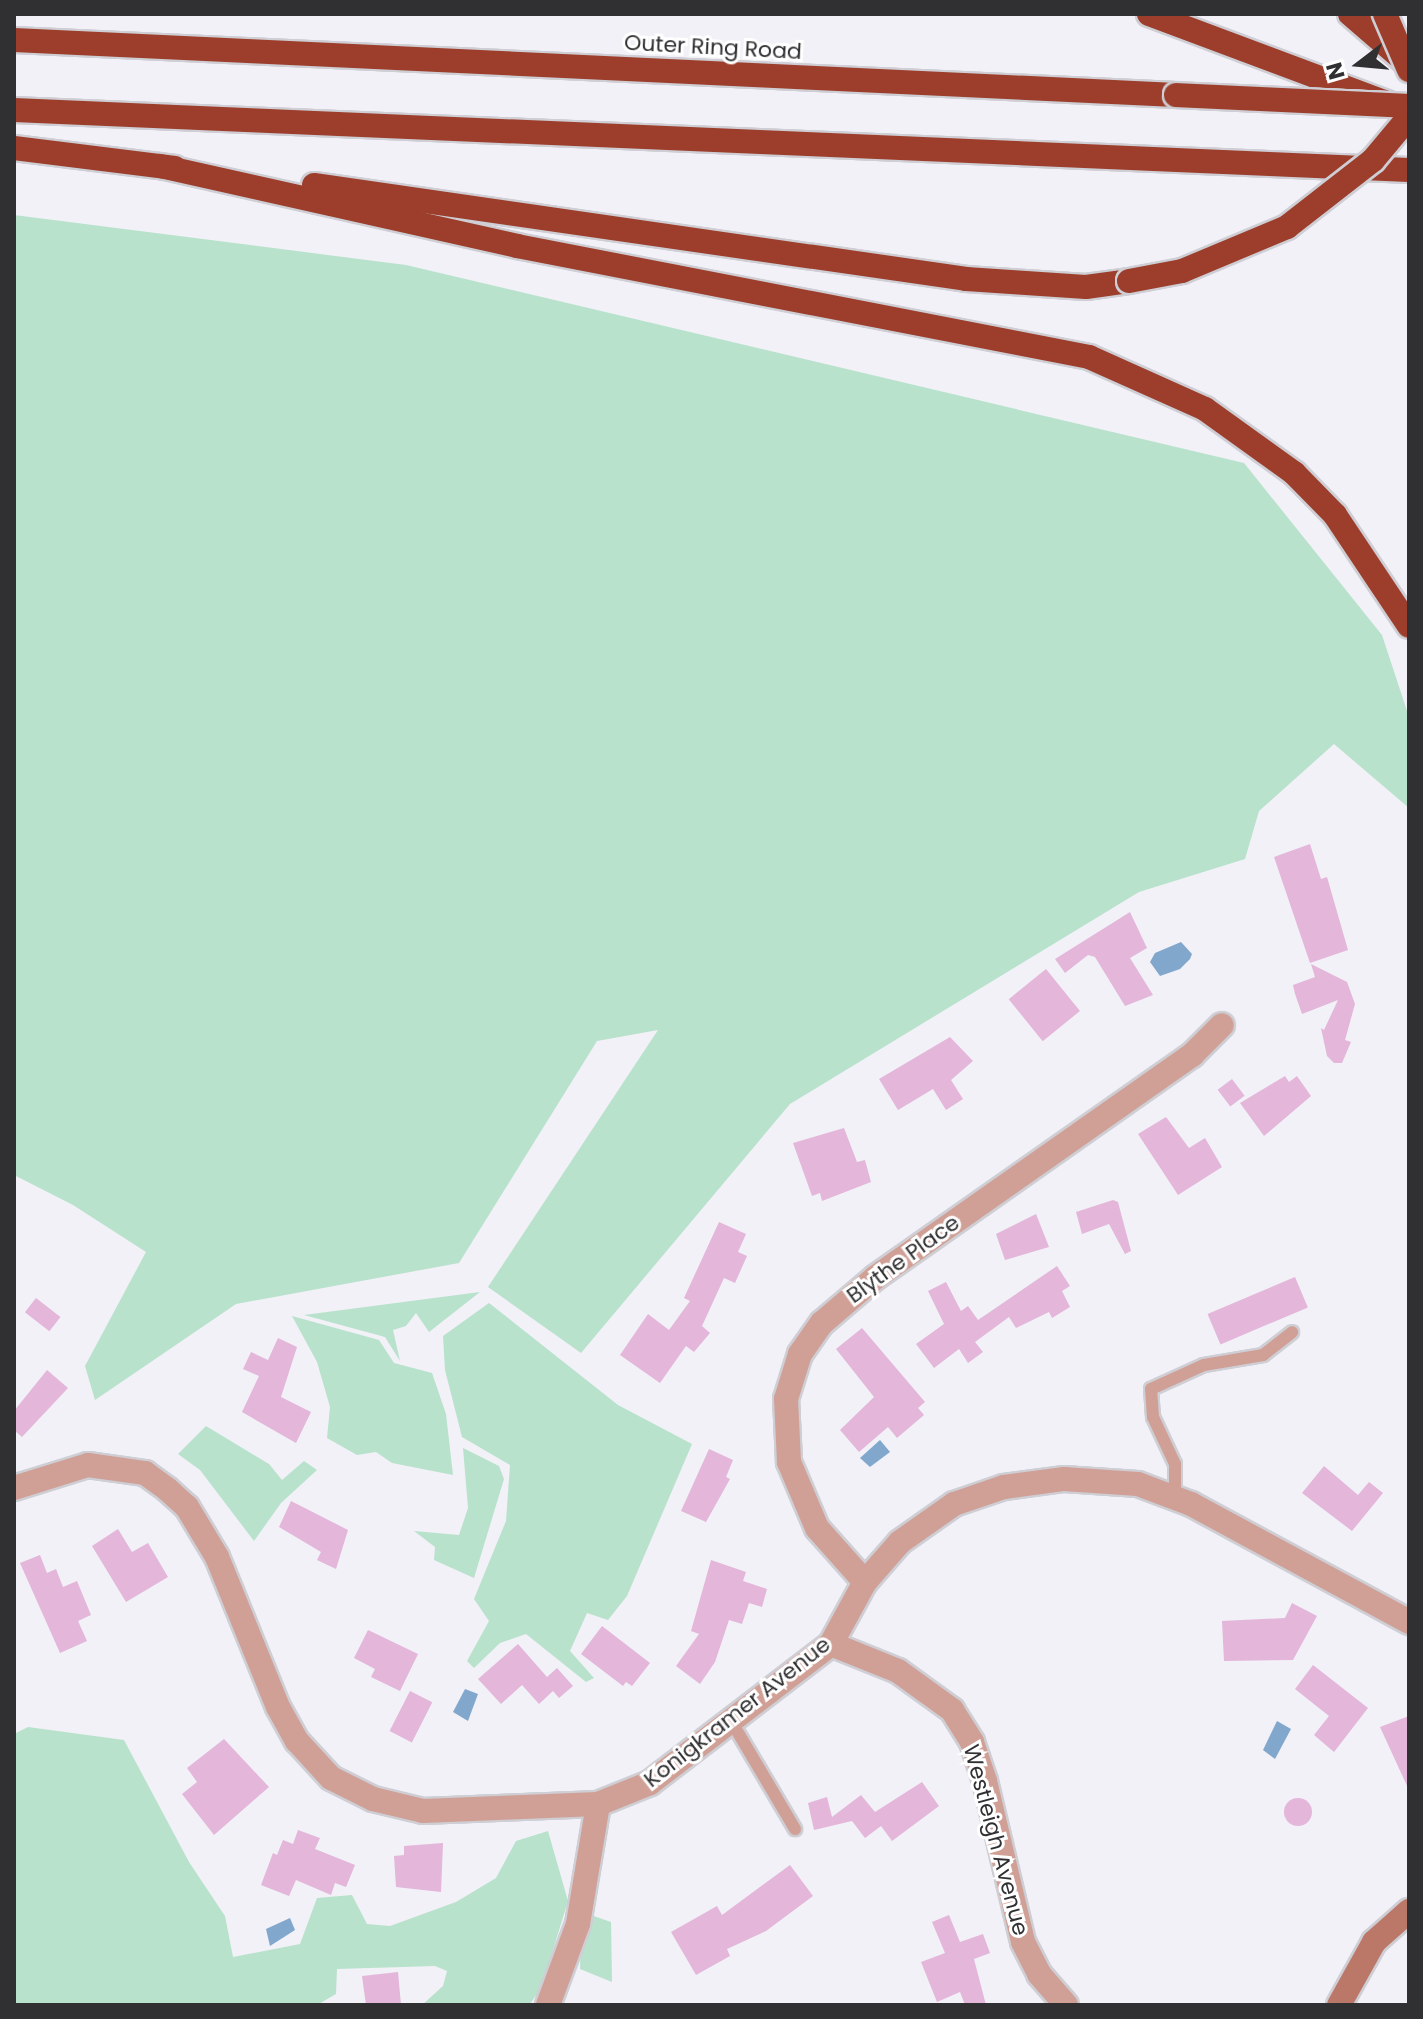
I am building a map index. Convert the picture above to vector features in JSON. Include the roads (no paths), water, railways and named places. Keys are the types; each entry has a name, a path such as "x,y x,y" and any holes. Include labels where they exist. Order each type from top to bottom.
{"highway":[{"path":"14,148 966,279 1086,287 1182,271 1287,227 1352,179 1409,116 1149,14"},
{"path":"1350,14 1409,68"},
{"path":"1385,14 1409,68"},
{"name":"Outer Ring Road","path":"14,40 1409,106"},
{"path":"14,110 1409,170"},
{"path":"160,166 517,246 1089,357 1205,409 1294,473 1335,515 1409,626"}],"street":[{"name":"Blythe Place","path":"865,1582 817,1528 789,1462 786,1399 800,1354 822,1323 876,1277 1192,1055 1222,1025"},
{"name":"Konigkramer Avenue","path":"14,1488 88,1465 145,1473 167,1489 187,1507 217,1557 291,1730 331,1778 373,1799 423,1811 598,1804 650,1783 831,1644 865,1582 930,1518 1004,1487 1098,1479 1138,1484 1175,1498 1409,1622"},
{"name":"Westleigh Avenue","path":"831,1644 898,1671 952,1710 972,1742 985,1781 1023,1942 1063,2004"},
{"path":"548,2005 578,1924 598,1804"},
{"path":"1339,2005 1374,1942 1409,1911"}],"lane":[{"path":"1175,1498 1175,1464 1153,1417 1151,1389 1204,1365 1263,1355 1292,1332"},
{"path":"730,1719 795,1829"}],"water":[{"path":"1181,942 1192,954 1190,959 1180,969 1160,976 1150,962 1155,953"},
{"path":"880,1440 890,1452 870,1467 860,1458"},
{"path":"465,1689 478,1694 468,1721 453,1712"},
{"path":"1277,1721 1291,1729 1275,1759 1263,1750"},
{"path":"290,1918 295,1930 270,1946 266,1929"}]}
